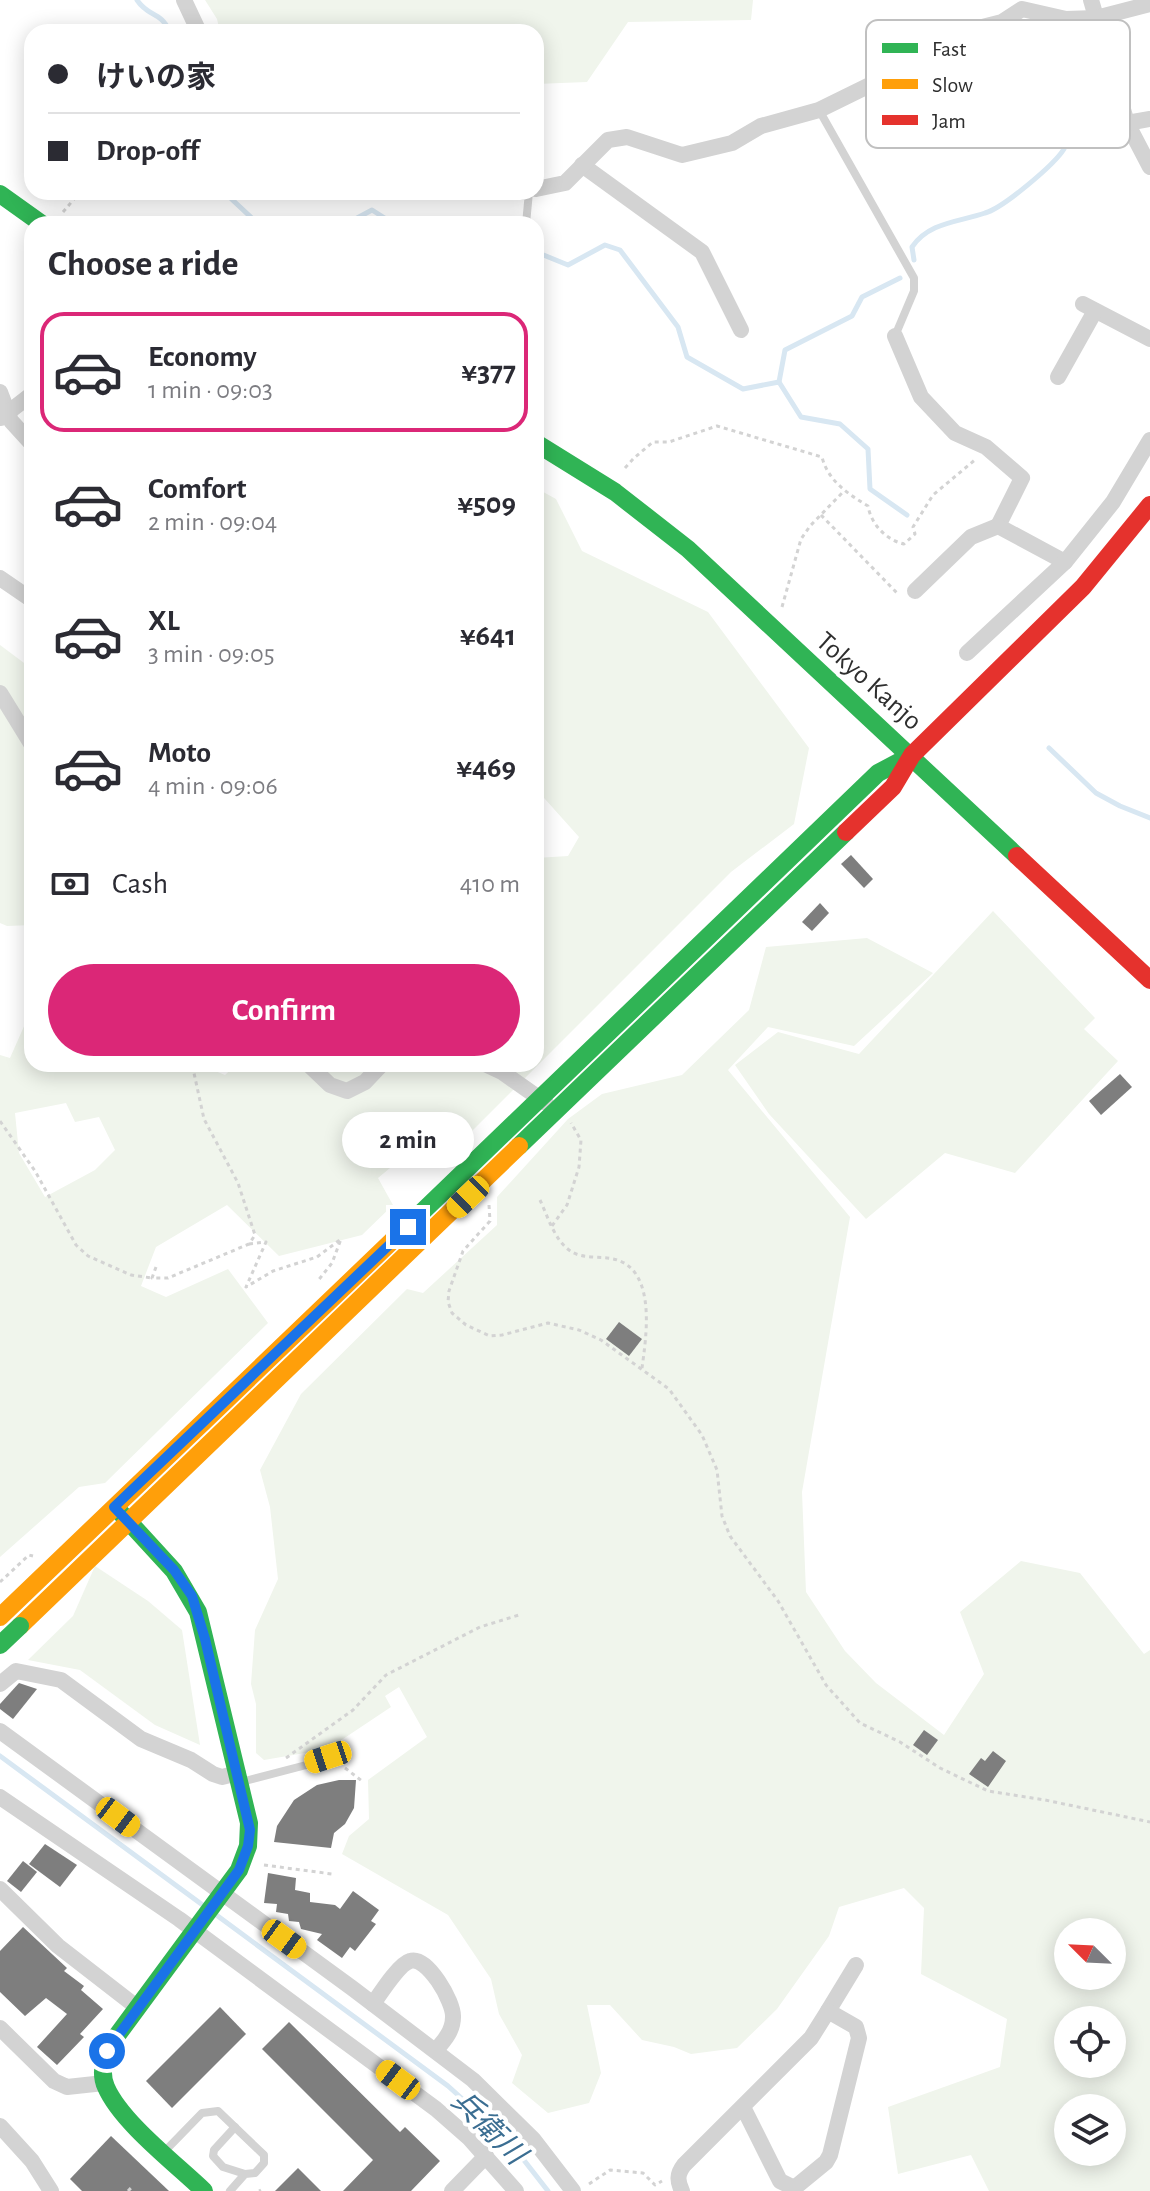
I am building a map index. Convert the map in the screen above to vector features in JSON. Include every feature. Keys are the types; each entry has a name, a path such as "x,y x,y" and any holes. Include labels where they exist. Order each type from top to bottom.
{"main road":[{"path":"0,194 41,216"},
{"name":"Tokyo Kanjo","path":"544,447 634,504 688,549 1150,980"},
{"path":"0,1645 893,787 912,755 1083,587 1150,505"},
{"path":"3,1614 878,773 912,755"},
{"path":"114,1507 174,1570 192,1596 249,1823 248,1846 239,1870 107,2051 103,2069 104,2083 121,2109 204,2191"}],"street":[{"path":"184,0 195,24"},
{"path":"1091,0 1096,18"},
{"path":"1005,20 1026,4 1066,19 1096,18 1150,4"},
{"path":"544,187 565,183 608,140 627,137 682,155 732,143 761,126 819,110 866,87"},
{"path":"1130,122 1150,119"},
{"path":"1130,129 1150,167"},
{"path":"582,165 702,252 741,330"},
{"path":"1058,377 1089,307 1150,339"},
{"path":"895,336 921,397 955,433 986,447 1022,478 998,526 971,537 913,596"},
{"path":"0,392 4,416 24,435"},
{"path":"4,416 24,400"},
{"path":"967,653 1065,562 1113,502 1150,440"},
{"path":"998,526 1065,562"},
{"path":"0,578 24,594"},
{"path":"0,693 24,732"},
{"path":"316,1072 330,1085 347,1091 365,1082 374,1072"},
{"path":"498,1072 557,1111"},
{"path":"0,1684 16,1671 57,1678 148,1742 184,1757 213,1774 239,1777"},
{"path":"0,1731 220,1897 436,2050 510,2114 573,2191"},
{"path":"0,1797 105,1867 201,1924 436,2109 486,2156 516,2191"},
{"path":"0,1889 58,1946 138,2008"},
{"path":"373,2004 405,1963 421,1962 439,1984 454,2014 451,2030 436,2050"},
{"path":"682,2191 679,2172 811,2038 856,1965"},
{"path":"743,2107 780,2181 786,2186 798,2185 826,2162 859,2038 856,2027 828,2011"},
{"path":"0,2028 54,2081 67,2087 104,2083"},
{"path":"0,2126 32,2161 51,2191"},
{"path":"452,2191 486,2156"}],"lane":[{"path":"819,110 914,278 914,291 895,336"},
{"path":"239,1777 337,1757"},
{"path":"165,2152 202,2113 218,2111 235,2127 264,2155 264,2163 255,2173 245,2174 223,2167 213,2156 214,2150 235,2127"},
{"path":"230,2191 245,2174"}],"path":[{"path":"55,216 72,200"},
{"path":"625,468 653,442 669,442 717,426 822,457 825,468 844,491 868,506 870,519 894,542 904,544 915,534 913,527 933,495 986,447"},
{"path":"780,614 801,539 844,491"},
{"path":"821,515 897,594 913,596"},
{"path":"194,1072 204,1119 238,1183 255,1235 249,1244"},
{"path":"0,1121 35,1171 76,1245 88,1256 131,1275 168,1278 249,1244 266,1242 246,1287 273,1271 317,1257 341,1239 332,1263 314,1286"},
{"path":"552,1226 567,1205 579,1167 581,1140"},
{"path":"488,1196 490,1221 463,1251 449,1291 448,1302 452,1313 479,1333 502,1335 530,1326 562,1324 601,1340 669,1389 702,1435 717,1470 722,1516 730,1536 778,1601 826,1685 860,1723 988,1791 1150,1822"},
{"path":"540,1200 558,1239 573,1253 618,1260 633,1268 642,1287 647,1314 642,1368"},
{"path":"152,1278 156,1267"},
{"path":"0,1582 29,1555 39,1558"},
{"path":"294,1750 324,1733 353,1710 386,1675 480,1627 519,1615"},
{"path":"260,1864 332,1874"},
{"path":"579,2191 610,2170 643,2173 659,2185 667,2176 679,2172"}],"shaded area":[{"path":"205,0 753,0 751,20 628,22 587,82 544,84 544,24 218,24"},
{"path":"544,492 556,499 582,551 708,612 809,748 794,824 731,872 544,1059 544,858 568,856 579,837 544,798"},
{"path":"0,645 24,663 24,925 0,923"},
{"path":"993,911 1095,1018 1084,1029 1118,1061 1015,1173 945,1153 866,1219 769,1114 735,1065 778,1032 859,1054"},
{"path":"867,938 933,973 854,1046 768,1027 728,1070 850,1217 802,1492 806,1592 845,1651 876,1683 944,1735 984,1674 960,1612 1021,1561 1080,1573 1144,1654 1150,1650 1150,2191 989,2191 971,2155 898,2174 888,2107 1000,2067 1007,2019 921,1974 924,1908 904,1888 839,1907 829,1936 777,2009 737,2048 691,2054 642,2040 610,2005 587,2005 601,2073 589,2103 548,2113 512,2083 522,2055 499,2014 491,1979 448,1915 342,1854 349,1836 369,1819 368,1780 427,1737 399,1687 385,1696 391,1707 328,1749 264,1760 256,1753 256,1704 251,1684 255,1630 278,1579 270,1507 260,1470 301,1394 407,1289 423,1293 497,1225 497,1197 568,1119 602,1094 682,1075 749,1010 766,947"},
{"path":"24,1026 24,1072 218,1072 225,1075 228,1072 531,1072 462,1141 414,1148 378,1178 393,1205 362,1235 279,1256 227,1205 156,1247 141,1286 166,1297 228,1269 268,1323 105,1483 79,1487 0,1557 0,1055 10,1058","holes":["66,1103 75,1122 99,1117 115,1150 95,1170 45,1197 19,1153 15,1113"]},
{"path":"95,1566 148,1601 182,1630 200,1745 155,1725 80,1670 28,1660 73,1616"}],"building":[{"path":"851,855 873,879 864,888 841,864"},
{"path":"820,903 829,913 812,931 802,922"},
{"path":"1120,1074 1132,1087 1101,1115 1089,1101"},
{"path":"619,1322 642,1339 629,1356 606,1339"},
{"path":"19,1683 37,1689 13,1719 0,1709 0,1704"},
{"path":"924,1730 938,1740 927,1755 913,1745"},
{"path":"993,1751 1006,1761 988,1787 969,1774 981,1758 985,1761"},
{"path":"356,1780 354,1808 345,1824 334,1833 331,1848 274,1842 277,1826 294,1800 317,1785"},
{"path":"45,1844 77,1865 60,1887 29,1864"},
{"path":"23,1861 37,1872 21,1892 7,1881"},
{"path":"268,1873 296,1878 295,1890 310,1893 310,1902 335,1905 340,1909 353,1891 379,1910 371,1921 376,1924 355,1951 350,1947 342,1958 317,1940 322,1934 301,1929 299,1922 289,1921 288,1914 276,1912 277,1904 264,1903"},
{"path":"23,1927 67,1968 64,1971 84,1986 81,1990 103,2009 80,2034 84,2037 57,2065 37,2047 67,2014 46,1998 25,2016 0,1992 0,1951"},
{"path":"220,2007 246,2034 172,2108 146,2081"},
{"path":"289,2022 400,2132 405,2127 440,2161 411,2191 343,2191 373,2160 262,2049"},
{"path":"111,2136 169,2191 82,2191 70,2179"},
{"path":"298,2168 321,2191 275,2191"}],"waterway":[{"path":"137,0 165,24"},
{"path":"914,260 912,247 927,232 1004,203 1050,165 1064,148"},
{"path":"233,200 250,216"},
{"path":"361,216 372,210 381,216"},
{"path":"544,255 568,265 605,245 620,250 678,327 687,357 743,389 779,382 801,417 840,424 868,449 870,489 907,515"},
{"path":"779,382 785,350 852,316 862,297 900,278"},
{"path":"1049,748 1096,793 1150,818"},
{"name":"兵衛川","path":"0,1756 204,1906"},
{"name":"兵衛川","path":"215,1914 448,2086 509,2141 548,2191"}],"traffic: fast":[{"path":"0,194 31,216"},
{"path":"544,448 615,492 688,549 1017,856"},
{"path":"393,1240 878,773 912,755"},
{"path":"519,1146 846,832"},
{"path":"119,1511 174,1571 198,1612 249,1823 248,1846 239,1870 110,2045 104,2066 106,2087 124,2114 204,2191"},
{"path":"0,1645 20,1626"}],"traffic: slow":[{"path":"20,1626 519,1146"},
{"path":"0,1617 393,1240"}],"traffic: jam":[{"path":"846,832 893,787 912,755 1083,587 1150,505"},
{"path":"1017,856 1150,980"}],"route":[{"path":"107,2051 239,1870 250,1830 192,1596 174,1570 114,1507 408,1227"}]}
